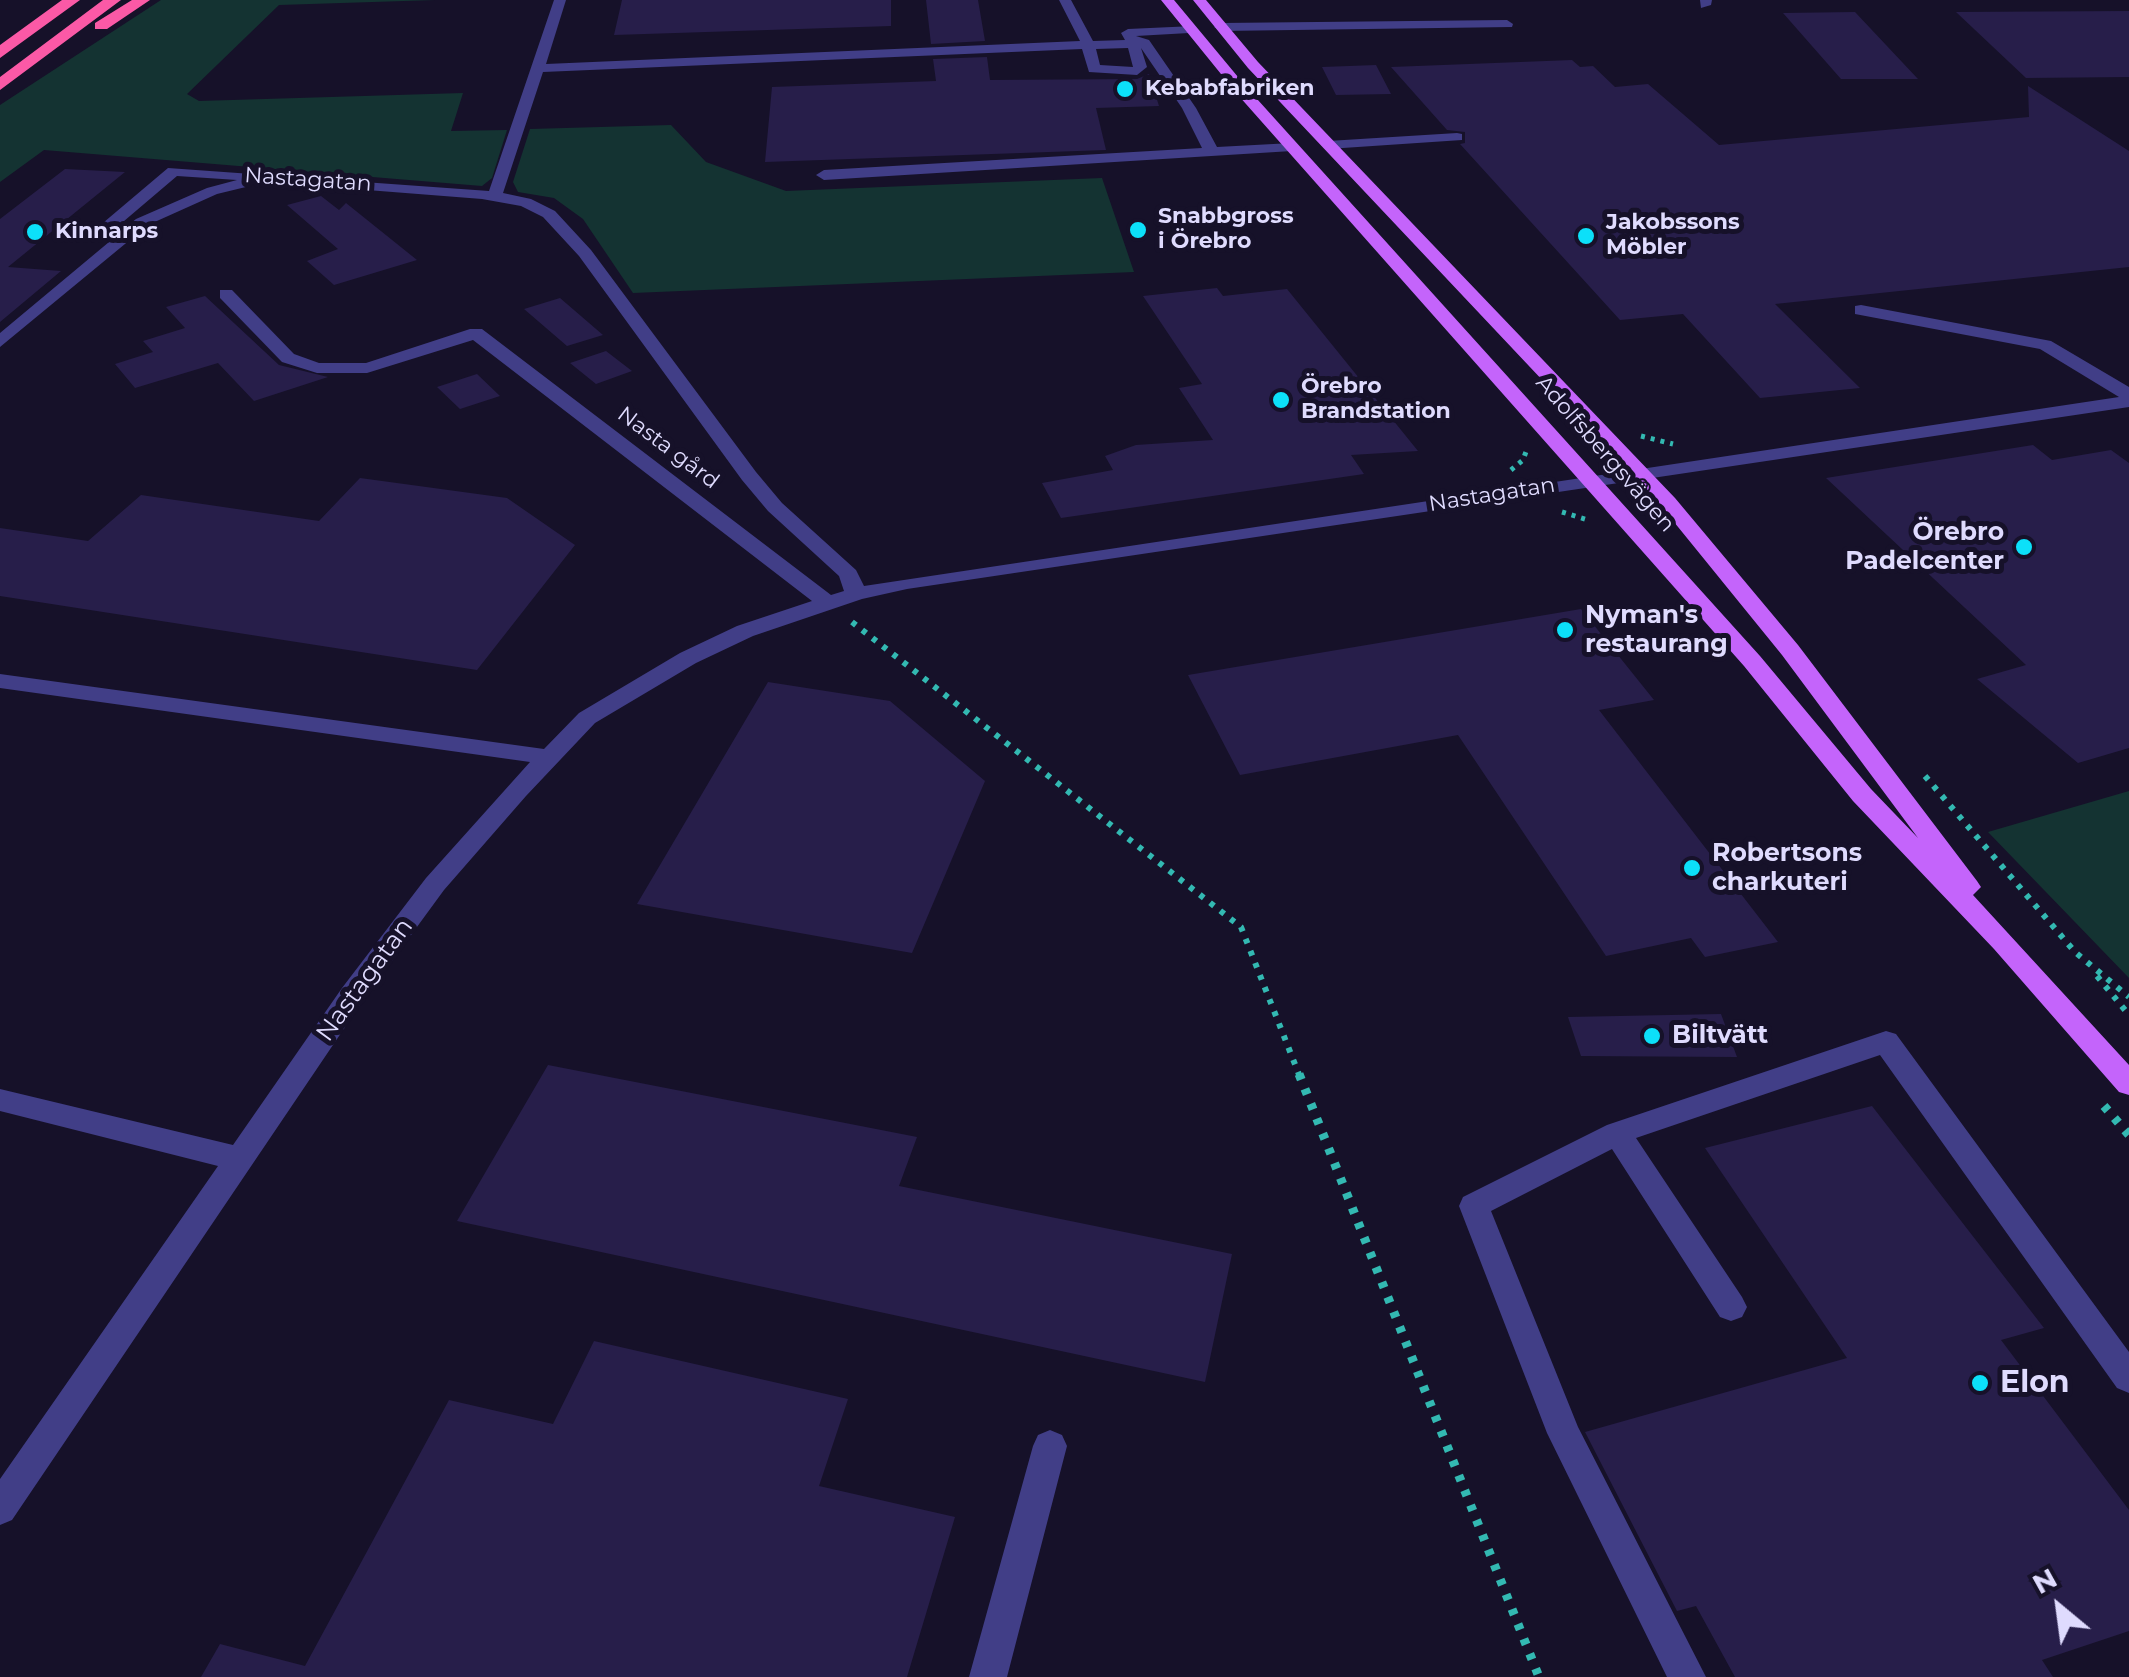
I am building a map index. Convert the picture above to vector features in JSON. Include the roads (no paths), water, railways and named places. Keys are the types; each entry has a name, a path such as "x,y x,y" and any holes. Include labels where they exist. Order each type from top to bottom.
{"highway":[{"path":"0,53 72,0"},
{"path":"0,85 113,0"},
{"path":"36,58 61,52 142,0"}],"main road":[{"name":"Adolfsbergsvägen","path":"1168,0 1292,147 1752,660 1862,795 2003,942 2129,1084"},
{"name":"Adolfsbergsvägen","path":"1199,0 1328,145 1668,502 1790,650 1924,826 2003,942"},
{"path":"1189,29 1221,27"},
{"path":"1292,147 1328,145"}],"street":[{"path":"495,196 560,0"},
{"path":"1065,0 1088,45 1094,70 1137,71 1140,67 1128,33 1189,29"},
{"path":"1221,27 1507,24"},
{"path":"538,68 1144,43 1189,108 1212,152"},
{"path":"1328,145 1457,137"},
{"path":"824,175 1292,147"},
{"name":"Nastagatan","path":"128,233 103,231 173,171 495,196 549,214 567,229 775,507 849,574 856,594"},
{"path":"0,342 128,233 155,216 212,191 290,178"},
{"name":"Nasta gård","path":"226,294 288,358 318,368 367,368 476,333 828,603"},
{"path":"1861,310 2044,345 2129,398"},
{"name":"Nastagatan","path":"0,1508 352,995 435,884 588,718 688,658 745,630 856,594 2129,398"},
{"path":"0,680 549,757"},
{"path":"1688,1677 1564,1433 1474,1206 1617,1134 1886,1042 2129,1378"},
{"path":"0,1100 240,1158"},
{"path":"1617,1134 1731,1307"},
{"path":"988,1677 1050,1446"}],"place":[{"name":"Kebabfabriken","path":"1125,89"},
{"name":"Snabbgross i Örebro","path":"1138,230"},
{"name":"Kinnarps","path":"35,232"},
{"name":"Jakobssons Möbler","path":"1586,236"},
{"name":"Örebro Brandstation","path":"1281,400"},
{"name":"Örebro Padelcenter","path":"2024,547"},
{"name":"Nyman's restaurang","path":"1565,630"},
{"name":"Robertsons charkuteri","path":"1692,868"},
{"name":"Biltvätt","path":"1652,1036"},
{"name":"Elon","path":"1980,1383"}]}
